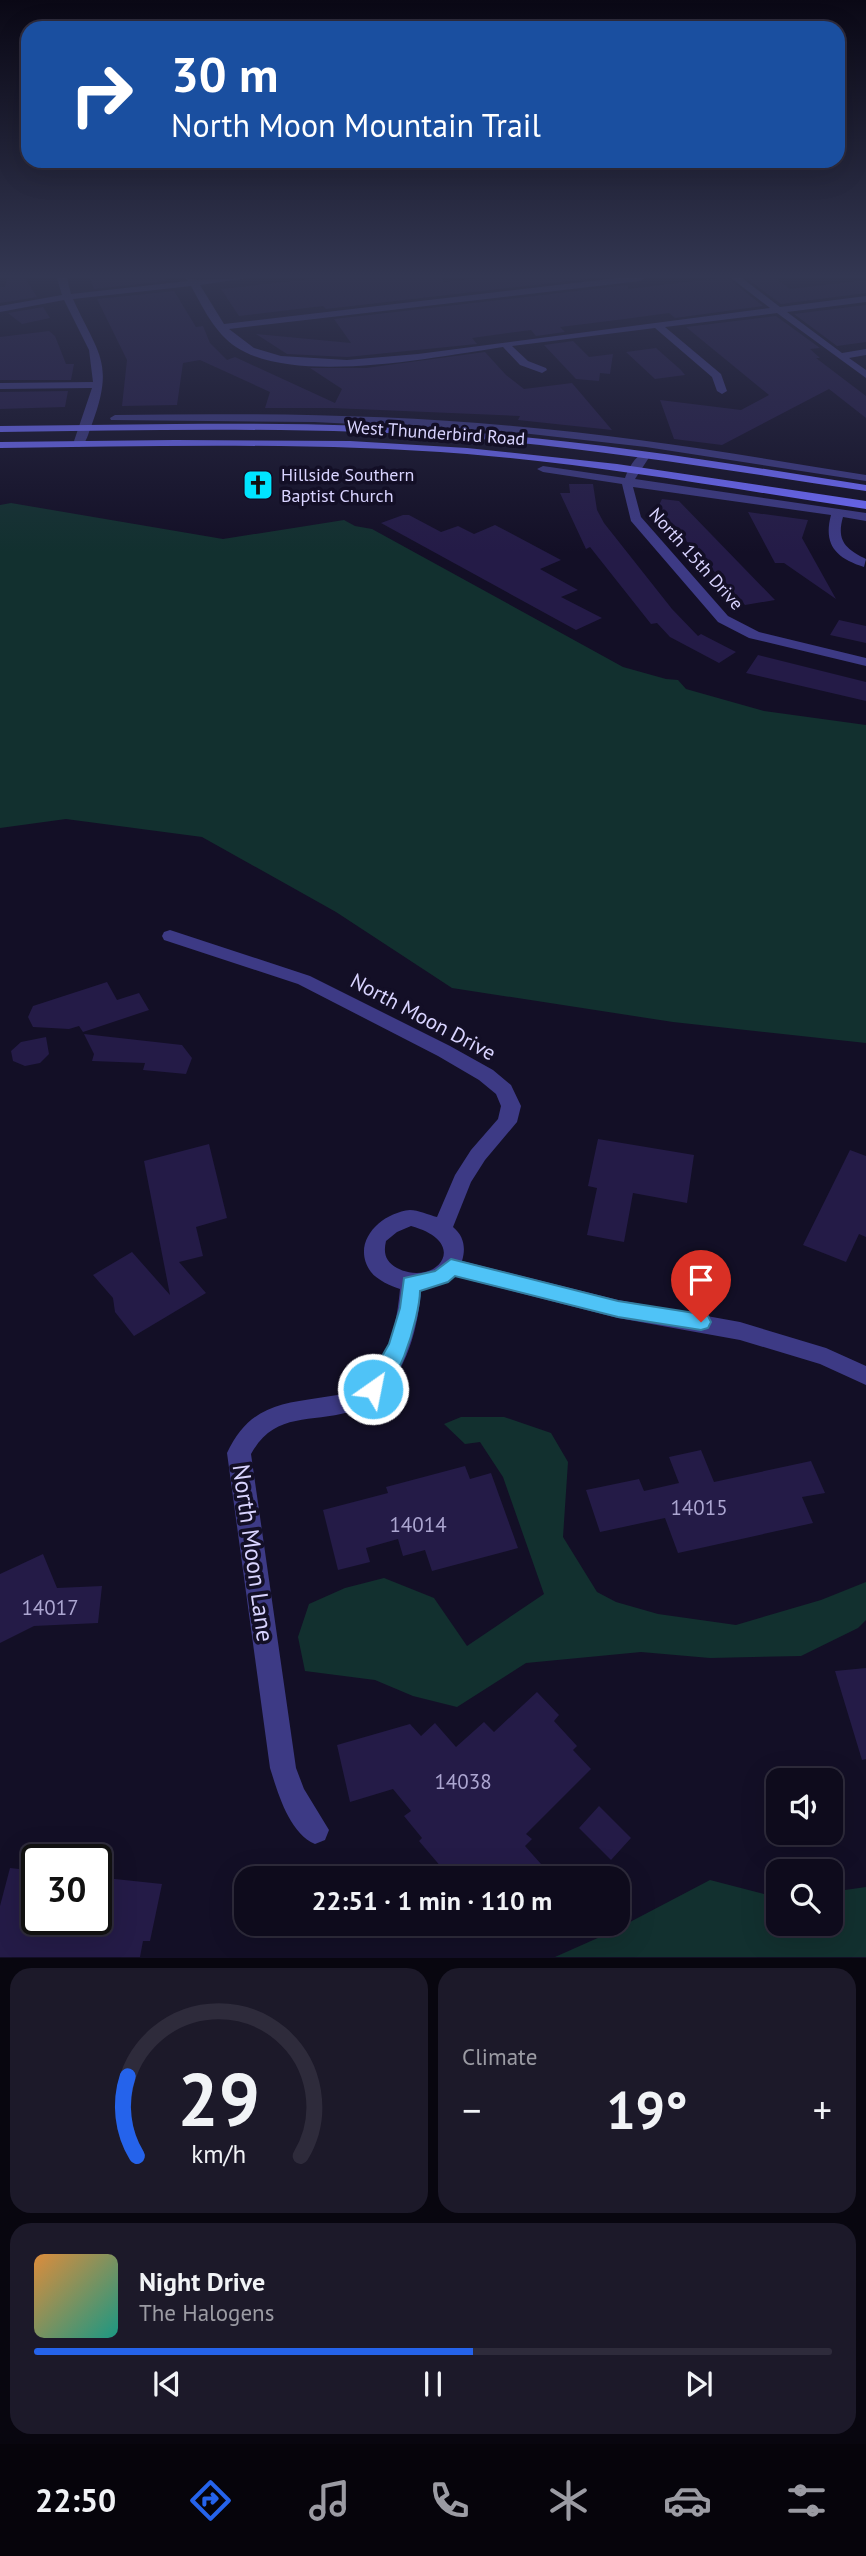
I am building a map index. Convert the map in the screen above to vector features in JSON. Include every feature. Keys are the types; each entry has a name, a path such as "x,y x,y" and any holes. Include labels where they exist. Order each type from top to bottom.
{"main road":[{"name":"West Thunderbird Road","path":"0,429 84,428 156,422"},
{"name":"West Thunderbird Road","path":"535,437 644,456 866,488"},
{"path":"526,457 535,437"},
{"name":"West Thunderbird Road","path":"0,445 312,443 526,457 630,475 866,505"}],"street":[{"path":"79,444 98,385 97,369"},
{"path":"709,369 717,376 722,391"},
{"path":"0,386 98,385"},
{"name":"West Thunderbird Road","path":"115,418 156,422 350,418 535,437 644,444 866,478"},
{"path":"630,475 644,456"},
{"name":"West Thunderbird Road","path":"543,469 630,475 866,517"},
{"name":"North 15th Drive","path":"630,475 629,505 640,527 723,619 754,635 866,662"},
{"path":"838,513 833,540 841,551 864,563"},
{"name":"North Moon Drive","path":"170,936 304,980 454,1057 486,1075 504,1090 511,1106 507,1122 478,1155 462,1180 443,1227"},
{"path":"411,1218 431,1220 452,1236 456,1248 451,1267 441,1276 424,1283 396,1281 378,1267 373,1248 379,1234 392,1223 411,1218"},
{"path":"451,1267 604,1306 740,1331 826,1357 866,1376"},
{"name":"North Moon Lane","path":"315,1830 293,1797 283,1768 239,1453 247,1436 257,1424 274,1415 352,1401 373,1389 386,1371 402,1337 410,1308 411,1284"}],"green space":[{"path":"11,503 223,539 344,520 355,526 372,529 623,667 678,680 686,689 764,711 866,725 866,1043 673,1022 452,988 336,912 202,837 66,819 0,828 0,505"},
{"path":"461,1417 504,1417 551,1433 568,1462 563,1537 597,1592 616,1602 658,1614 736,1625 821,1600 866,1582 866,1620 858,1628 801,1656 710,1658 641,1652 526,1663 457,1707 413,1696 375,1680 305,1671 298,1637 309,1604 345,1588 384,1578 434,1598 467,1646 544,1594 503,1477 480,1442 465,1444 444,1424"},
{"path":"710,1880 766,1895 766,1936 843,1936 843,1890 866,1887 866,1957 555,1957 602,1936 630,1936 630,1922"}],"building":[{"path":"0,369 73,369 71,380 0,380"},
{"path":"126,369 182,369 177,405 122,406"},
{"path":"221,369 262,369 335,403 342,389 312,369 501,369 524,389 572,383 612,430 518,420 520,416 332,408 265,408 270,392"},
{"path":"567,369 611,369 610,374 600,373 599,381 576,379"},
{"path":"645,369 680,369 685,375 655,379"},
{"path":"738,369 831,369 866,396 866,418 829,389 722,445 674,439 660,400 741,410 769,395"},
{"path":"68,391 65,407 0,409 0,392"},
{"path":"569,484 593,484 597,510 604,523 672,609 698,636 701,634 736,652 719,663 670,637 657,623 651,624 590,547 586,549 560,493 570,493"},
{"path":"662,499 679,501 775,600 745,605 657,509"},
{"path":"748,512 808,520 802,538 836,599 784,563 775,563"},
{"path":"409,515 441,532 458,526 474,534 495,525 561,560 540,569 578,590 561,597 602,618 576,630 381,523"},
{"path":"839,620 866,626 866,643 830,635"},
{"path":"758,655 866,682 866,701 746,673"},
{"path":"107,982 117,1000 139,993 149,1010 83,1032 79,1026 69,1029 33,1027 28,1017 33,1006"},
{"path":"84,1034 182,1045 192,1058 186,1074 143,1070 145,1063 92,1061 94,1054"},
{"path":"46,1037 49,1054 40,1063 25,1066 13,1061 11,1051 21,1042"},
{"path":"598,1139 694,1155 687,1203 633,1193 624,1242 587,1235 597,1188 588,1186"},
{"path":"209,1144 227,1218 196,1227 203,1256 179,1262 206,1293 134,1336 115,1312 113,1298 93,1275 132,1252 170,1295 144,1161"},
{"path":"850,1150 866,1156 866,1237 859,1234 846,1262 803,1245"},
{"path":"701,1450 714,1482 811,1461 825,1493 802,1497 813,1523 678,1553 665,1518 600,1532 586,1490 639,1479 644,1491 679,1483 669,1457"},
{"path":"465,1466 470,1479 491,1473 518,1548 432,1571 425,1550 403,1556 398,1539 366,1548 370,1562 338,1570 323,1510 388,1493 386,1487"},
{"path":"43,1554 57,1588 102,1586 98,1623 34,1626 0,1643 0,1574"},
{"path":"866,1668 866,1759 862,1760 835,1671"},
{"path":"537,1692 559,1715 554,1721 577,1746 573,1750 591,1769 526,1834 532,1839 525,1846 541,1864 539,1866 440,1866 419,1841 422,1838 404,1816 411,1811 393,1789 350,1802 337,1745 410,1724 421,1736 435,1723 456,1747 484,1722 494,1732"},
{"path":"599,1806 631,1838 611,1860 579,1828"},
{"path":"10,1868 21,1869 21,1935 112,1935 112,1879 162,1884 150,1941 143,1941 140,1957 0,1957 0,1906"}],"place":[{"name":"Hillside Southern Baptist Church","path":"258,485"}],"route":[{"path":"373,1389 386,1371 399,1344 410,1308 411,1284 424,1283 441,1276 451,1267 618,1309 701,1322"}]}
